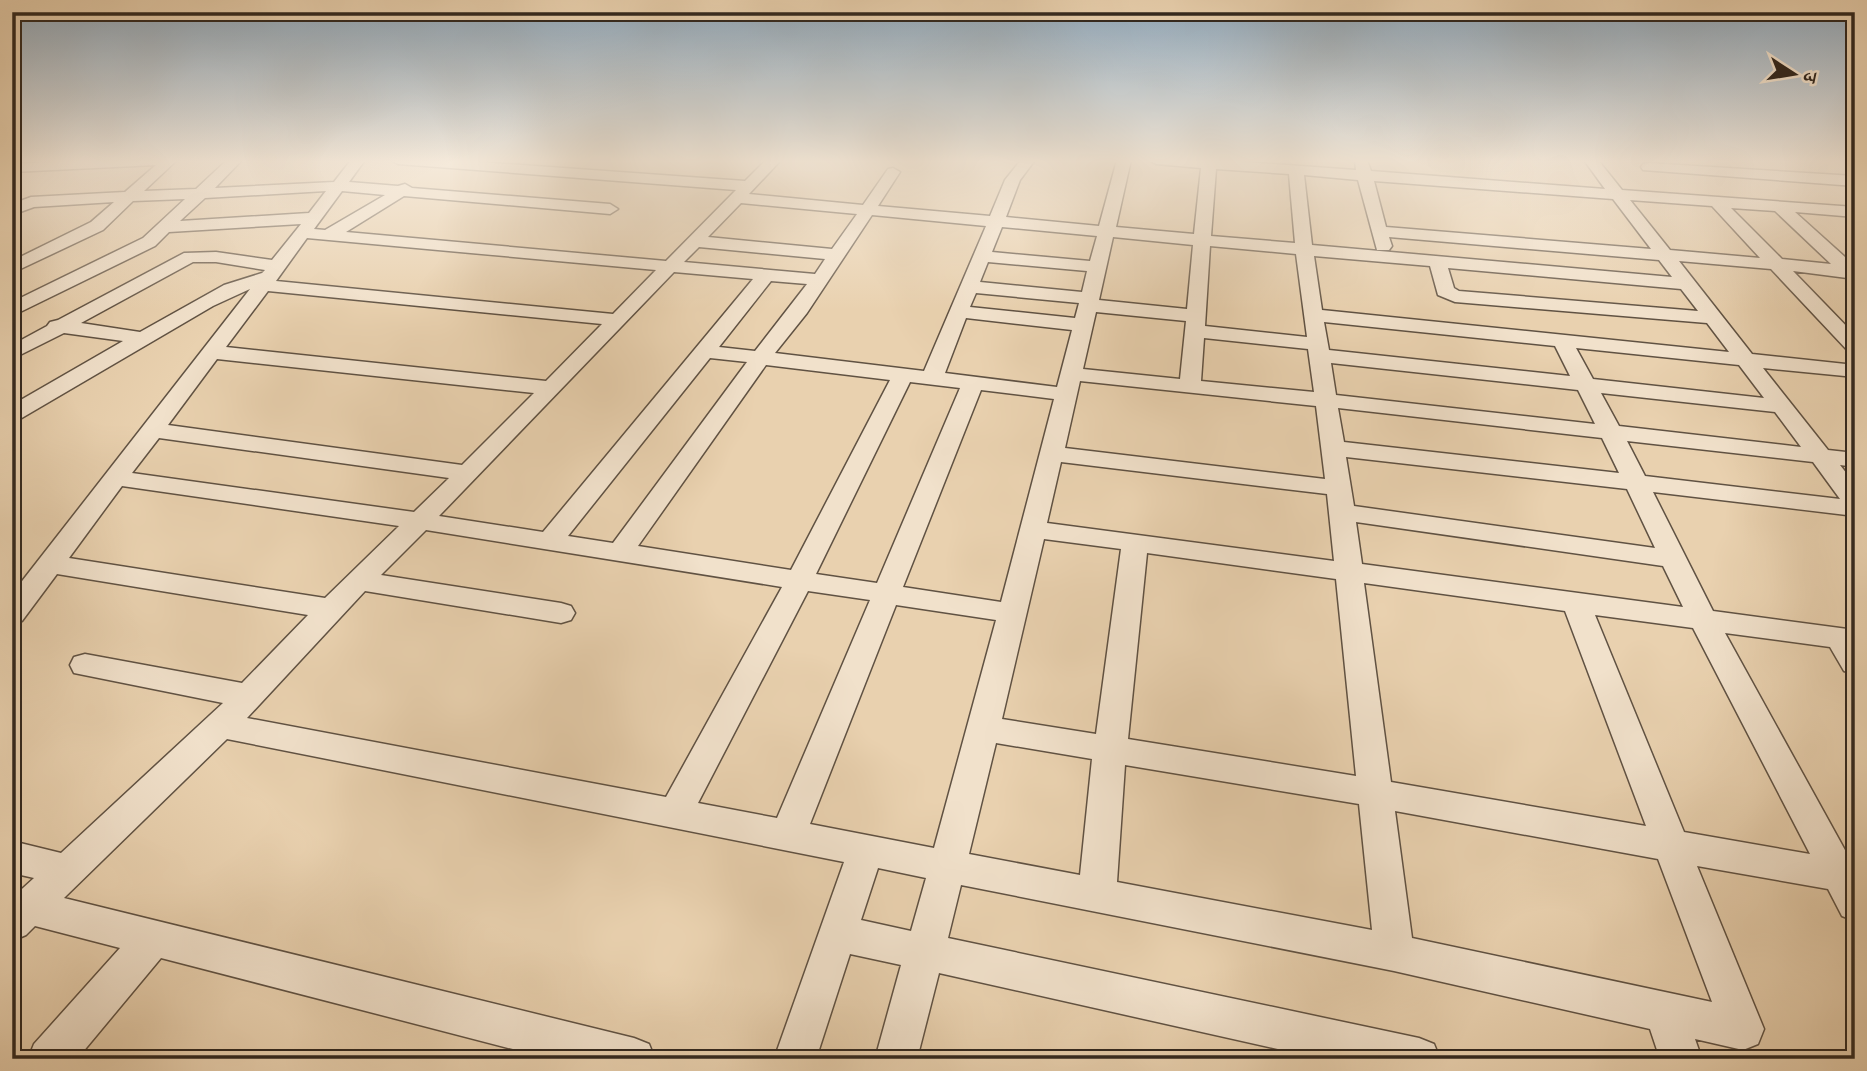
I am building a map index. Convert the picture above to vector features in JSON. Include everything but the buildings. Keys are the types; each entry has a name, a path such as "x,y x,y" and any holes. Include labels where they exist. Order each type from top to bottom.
{"street":[{"path":"12,268 86,233 112,210"},
{"path":"12,310 138,248 183,210"},
{"path":"17,601 50,564 320,210"},
{"path":"328,235 370,210"},
{"path":"21,915 221,724 726,210"},
{"path":"620,552 867,210 995,223 1101,248"},
{"path":"932,378 1000,210"},
{"path":"896,1059 983,727 1111,210"},
{"path":"1190,387 1205,210"},
{"path":"1300,210 1340,500 1394,953"},
{"path":"1374,210 1386,257"},
{"path":"1628,210 1855,501"},
{"path":"1725,210 1855,347"},
{"path":"1783,210 1852,273"},
{"path":"1829,210 1855,212"},
{"path":"164,227 308,225 328,235 819,280"},
{"path":"1379,231 1852,273"},
{"path":"695,241 837,255"},
{"path":"983,256 1101,248 1304,250 1685,284"},
{"path":"12,353 190,257 216,257 270,276 618,320"},
{"path":"1438,262 1445,291 1455,296 1712,318"},
{"path":"550,541 766,275"},
{"path":"12,414 231,289 270,276"},
{"path":"971,287 1086,309 1196,323 1319,349 1780,406"},
{"path":"960,312 1086,309"},
{"path":"1313,315 1855,371"},
{"path":"12,320 142,338"},
{"path":"1561,339 1611,432 1703,619 1850,886"},
{"path":"704,351 973,383 1190,387 1855,460"},
{"path":"212,352 552,388"},
{"path":"676,812 800,579 903,375"},
{"path":"788,834 973,383"},
{"path":"152,430 468,474"},
{"path":"1333,448 1855,508"},
{"path":"1050,453 1340,500 1673,559"},
{"path":"116,478 419,521 1011,613"},
{"path":"1031,529 1847,639 1855,663"},
{"path":"1097,895 1110,748 1135,542"},
{"path":"50,564 331,609"},
{"path":"359,581 561,613"},
{"path":"221,724 1394,953 1743,1029 1576,602"},
{"path":"85,665 248,696"},
{"path":"983,727 1671,845 1850,886"},
{"path":"795,1059 866,849"},
{"path":"12,857 66,870"},
{"path":"21,915 153,938 634,1059"},
{"path":"838,933 1419,1059"},
{"path":"49,1059 153,938"},
{"path":"1667,1013 1681,1059"}]}
